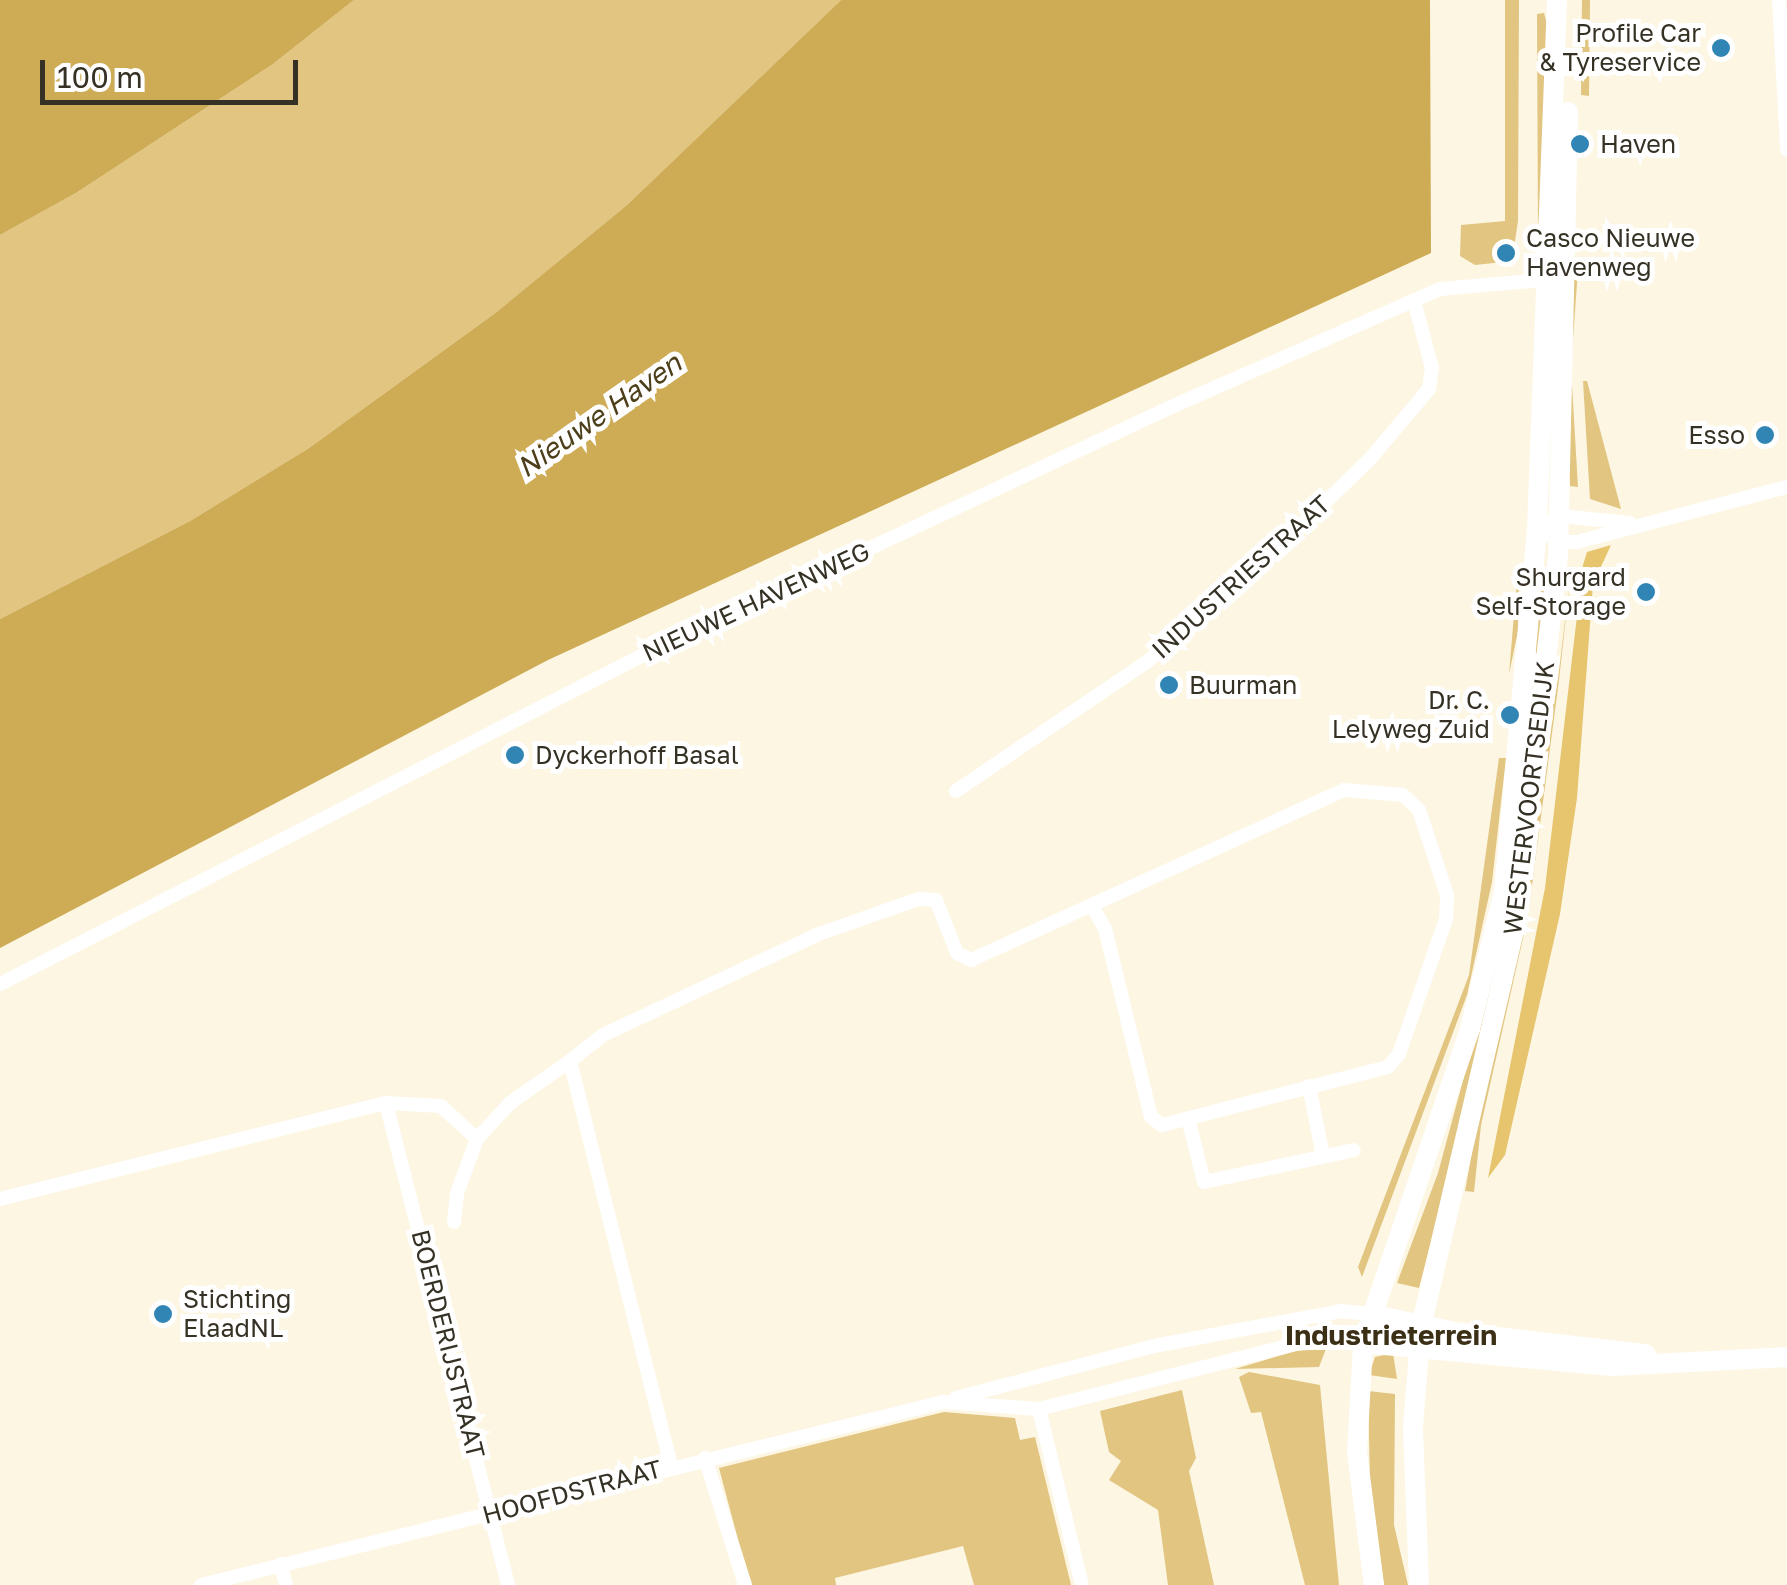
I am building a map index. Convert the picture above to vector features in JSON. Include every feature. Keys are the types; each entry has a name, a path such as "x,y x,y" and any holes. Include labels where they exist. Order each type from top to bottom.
{"main road":[{"name":"WESTERVOORTSEDIJK","path":"1374,1585 1358,1452 1364,1343 1370,1314 1495,939 1524,715 1549,279 1557,0"},
{"name":"WESTERVOORTSEDIJK","path":"1419,1585 1413,1504 1421,1326 1514,932 1559,542 1549,279 1570,0"},
{"path":"1370,1314 1421,1326 1702,1360"},
{"path":"1364,1343 1612,1366 1787,1357"}],"street":[{"path":"1779,0 1787,150"},
{"name":"NIEUWE HAVENWEG","path":"0,984 657,648 1414,301 1454,285 1549,279"},
{"name":"INDUSTRIESTRAAT","path":"956,791 1148,661 1264,562 1370,458 1429,389 1432,368 1414,301"},
{"path":"1537,528 1559,542 1787,487"},
{"path":"1537,528 1561,516 1636,523"},
{"path":"454,1222 457,1193 478,1140 510,1103 603,1035 780,952 919,898 929,897 940,907 962,960 1093,907 1344,790 1403,794 1419,810 1434,852 1446,919 1399,1054 1388,1067 1162,1125 1151,1117 1105,928 1093,907"},
{"path":"570,1062 671,1466"},
{"path":"1309,1086 1323,1156"},
{"path":"0,1198 386,1103 442,1106 478,1140"},
{"name":"BOERDERIJSTRAAT","path":"386,1103 508,1585"},
{"path":"1188,1118 1204,1182 1354,1150"},
{"path":"1364,1343 1319,1338 1208,1367 1201,1341 1340,1311 1370,1314"},
{"name":"HOOFDSTRAAT","path":"200,1585 1132,1352 1201,1341"},
{"name":"HOOFDSTRAAT","path":"943,1402 1039,1409 1208,1367"},
{"path":"1039,1409 1082,1585"},
{"path":"705,1458 745,1585"},
{"path":"280,1564 286,1585"}],"shaded area":[{"path":"354,0 841,0 627,205 494,314 309,448 190,521 0,619 0,235 76,193 273,64"},
{"path":"1505,0 1519,0 1518,221 1512,261 1475,265 1460,256 1461,225 1505,221"},
{"path":"1582,0 1590,0 1589,96 1581,95"},
{"path":"1544,13 1553,45 1538,231 1537,14"},
{"path":"1570,263 1578,269 1571,368 1578,487 1570,486 1568,464"},
{"path":"1583,381 1587,381 1621,509 1590,499"},
{"path":"1611,545 1593,584 1577,798 1560,914 1505,1155 1488,1178 1545,888 1583,565 1587,552"},
{"path":"1519,566 1518,631 1509,674 1515,603"},
{"path":"1542,568 1552,568 1507,947 1419,1288 1397,1283 1438,1173 1492,973"},
{"path":"1571,571 1559,680 1528,916 1481,1125 1474,1192 1465,1191 1558,679"},
{"path":"1499,758 1506,758 1492,882 1467,995 1362,1277 1358,1267 1469,975"},
{"path":"1326,1349 1319,1367 1235,1369 1295,1351"},
{"path":"1393,1353 1397,1379 1369,1375 1375,1357"},
{"path":"1249,1372 1320,1385 1339,1585 1305,1585 1261,1412 1251,1413 1239,1377"},
{"path":"1182,1390 1196,1458 1189,1471 1214,1585 1168,1585 1158,1510 1109,1480 1121,1461 1109,1452 1100,1411"},
{"path":"1368,1391 1395,1394 1394,1525 1408,1585 1384,1585 1370,1481"},
{"path":"944,1412 1015,1418 1020,1440 1035,1437 1071,1585 974,1585 963,1546 835,1578 836,1585 750,1585 719,1468"}],"water":[{"path":"0,0 354,0 273,64 76,193 0,235"},
{"name":"Nieuwe Haven","path":"841,0 1430,0 1431,253 548,660 0,948 0,619 190,521 309,448 494,314 627,205"}],"place":[{"name":"Profile Car & Tyreservice","path":"1721,48"},
{"name":"Haven","path":"1580,144"},
{"name":"Casco Nieuwe Havenweg","path":"1506,253"},
{"name":"Esso","path":"1765,435"},
{"name":"Shurgard Self-Storage","path":"1646,592"},
{"name":"Buurman","path":"1169,685"},
{"name":"Dr. C. Lelyweg Zuid","path":"1510,715"},
{"name":"Dyckerhoff Basal","path":"515,755"},
{"name":"Stichting ElaadNL","path":"163,1314"}],"district":[{"name":"Industrieterrein","path":"1391,1335"}]}
